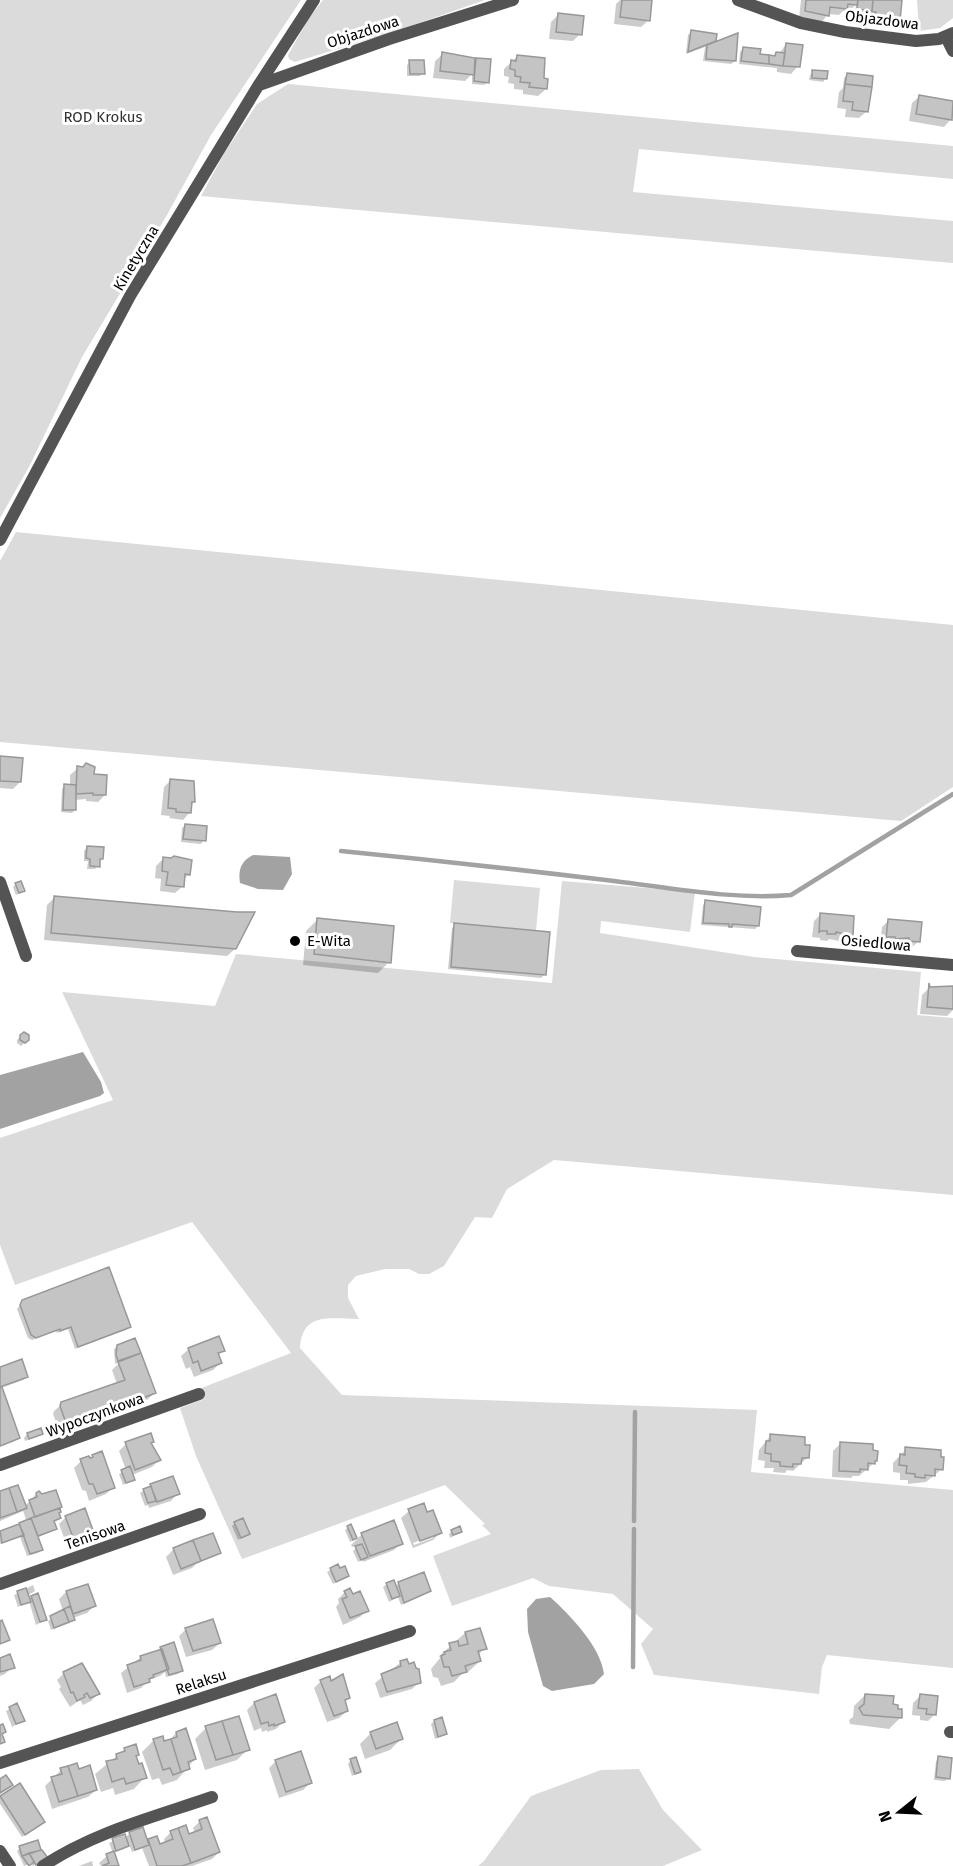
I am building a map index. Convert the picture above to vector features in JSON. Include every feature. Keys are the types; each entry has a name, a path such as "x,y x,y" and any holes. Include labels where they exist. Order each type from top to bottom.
{"street":[{"name":"Kinetyczna","path":"0,540 130,296 258,86 314,0"},
{"name":"Objazdowa","path":"258,86 367,47 513,0"},
{"name":"Objazdowa","path":"738,0 801,23 845,32 916,41 950,35"},
{"path":"950,35 953,51"},
{"path":"0,882 26,956"},
{"name":"Osiedlowa","path":"797,951 953,965"},
{"name":"Wypoczynkowa","path":"0,1465 199,1394"},
{"name":"Tenisowa","path":"0,1584 200,1514"},
{"name":"Relaksu","path":"0,1763 410,1631"},
{"path":"43,1866 74,1846 97,1836 212,1797"},
{"path":"0,1851 9,1866"}],"green space":[{"name":"ROD Krokus","path":"0,0 301,0 211,135 167,215 82,357 29,467 0,518"},
{"path":"323,0 485,0 402,29 295,62 289,59 288,55 309,18"},
{"path":"917,0 953,0 953,18 940,28 919,31"},
{"path":"288,84 953,146 953,179 639,149 633,192 953,221 953,263 201,196 225,152 257,104"},
{"path":"16,532 953,625 953,787 901,821 0,742 0,561"},
{"path":"454,880 540,888 536,931 450,923"},
{"path":"562,881 695,892 690,932 601,921 600,933 754,957 921,972 917,1015 953,1018 953,1195 554,1160 507,1189 492,1218 475,1217 444,1266 429,1274 419,1274 409,1269 385,1269 356,1276 348,1285 348,1298 359,1319 329,1318 312,1323 302,1336 300,1348 342,1395 757,1410 751,1472 953,1490 953,1668 827,1655 822,1667 819,1694 654,1675 641,1644 653,1629 613,1594 549,1586 533,1578 452,1606 433,1556 491,1534 482,1525 485,1524 445,1485 242,1559 196,1456 180,1408 202,1400 199,1389 291,1353 192,1222 15,1285 0,1245 0,1138 113,1100 62,992 215,1006 236,954 552,983"},
{"path":"639,1769 663,1810 702,1850 663,1866 478,1866 531,1796 601,1770"}],"shaded area":[{"path":"253,855 290,857 292,874 283,890 258,889 240,883 241,866"},
{"path":"83,1052 101,1082 104,1093 0,1129 0,1075"},
{"path":"550,1597 575,1622 597,1653 604,1674 594,1684 552,1691 543,1686 528,1632 527,1609 536,1599"}],"building":[{"path":"622,0 652,0 650,21 620,17"},
{"path":"806,0 858,0 857,5 848,4 847,9 830,7 829,16 805,11"},
{"path":"858,0 873,0 872,11 857,9"},
{"path":"873,0 902,0 900,21 875,18 876,12 872,12"},
{"path":"558,13 584,16 582,35 556,32"},
{"path":"691,30 717,34 716,41 688,52"},
{"path":"738,33 736,61 706,59 707,45"},
{"path":"786,43 803,45 800,67 783,66"},
{"path":"743,47 761,49 760,54 769,55 769,64 741,61"},
{"path":"442,52 475,58 474,75 440,71"},
{"path":"776,52 785,53 783,66 769,64 769,55 775,56"},
{"path":"517,55 545,58 544,78 548,79 547,89 529,87 530,83 520,82 521,77 515,76 515,70 510,69 511,60 516,61"},
{"path":"476,58 491,59 489,83 474,81"},
{"path":"409,60 424,60 425,74 410,74"},
{"path":"812,70 828,71 827,79 812,78"},
{"path":"847,73 873,76 872,87 845,84"},
{"path":"845,84 872,87 868,112 852,110 853,102 843,101"},
{"path":"919,95 953,101 952,120 916,114"},
{"path":"0,756 23,758 21,782 0,781"},
{"path":"86,763 95,767 94,774 107,775 106,795 76,794 77,766 83,767"},
{"path":"170,779 194,781 195,802 192,802 191,813 176,812 176,809 168,808"},
{"path":"64,784 76,785 76,810 63,810"},
{"path":"185,824 207,826 206,841 183,839"},
{"path":"87,846 104,847 100,867 90,866 90,859 86,858"},
{"path":"174,856 192,860 190,875 185,874 184,887 166,885 168,872 162,871 163,857"},
{"path":"21,881 25,891 19,893 15,883"},
{"path":"54,896 255,912 236,949 51,933"},
{"path":"705,900 761,907 759,926 732,924 732,927 729,927 729,924 703,923"},
{"path":"820,913 854,916 853,936 836,932 836,934 827,934 827,931 819,933"},
{"path":"317,918 394,926 391,963 314,954"},
{"path":"888,919 922,922 920,942 909,941 909,938 888,937 886,939"},
{"path":"454,923 550,932 546,975 451,967"},
{"path":"929,983 930,987 953,986 953,1009 927,1007"},
{"path":"24,1032 29,1035 29,1040 25,1043 20,1040 20,1035"},
{"path":"109,1267 131,1327 78,1347 71,1327 36,1338 31,1335 20,1305 22,1300"},
{"path":"219,1336 225,1351 218,1353 222,1363 201,1371 198,1361 193,1363 188,1348"},
{"path":"135,1338 141,1353 118,1361 117,1345"},
{"path":"141,1353 156,1393 67,1426 60,1406 61,1402 125,1380 118,1362"},
{"path":"22,1359 28,1377 0,1387 0,1367"},
{"path":"0,1387 2,1387 20,1438 0,1446"},
{"path":"41,1428 43,1434 29,1439 27,1433"},
{"path":"151,1433 154,1442 151,1443 161,1460 135,1470 125,1442"},
{"path":"770,1434 805,1437 805,1445 810,1445 809,1458 802,1458 801,1464 793,1464 793,1467 780,1466 780,1462 771,1461 771,1454 765,1453 766,1441 770,1441"},
{"path":"840,1442 873,1444 873,1450 878,1451 877,1461 875,1464 868,1463 868,1470 839,1471"},
{"path":"905,1447 941,1450 941,1457 944,1457 943,1470 935,1469 935,1476 925,1475 925,1478 906,1473 907,1466 899,1465 900,1454 905,1455"},
{"path":"102,1451 115,1488 97,1494 93,1484 89,1484 80,1459 93,1457 92,1455"},
{"path":"130,1466 135,1480 126,1483 121,1470"},
{"path":"173,1476 180,1494 157,1502 150,1484"},
{"path":"18,1485 27,1508 17,1512 9,1488"},
{"path":"151,1486 156,1501 148,1503 143,1489"},
{"path":"9,1488 17,1512 0,1518 0,1491"},
{"path":"56,1490 62,1507 35,1517 29,1500 37,1497 36,1493 39,1491 42,1494"},
{"path":"424,1503 427,1512 433,1510 442,1533 420,1541 408,1509"},
{"path":"60,1508 61,1518 54,1521 57,1529 38,1536 31,1518"},
{"path":"85,1508 94,1533 74,1540 65,1516"},
{"path":"31,1518 43,1550 30,1554 19,1523"},
{"path":"243,1518 250,1534 241,1538 234,1522"},
{"path":"394,1520 403,1544 370,1556 361,1533"},
{"path":"19,1524 24,1535 2,1543 0,1531"},
{"path":"351,1524 357,1538 353,1540 347,1526"},
{"path":"460,1526 462,1532 453,1535 451,1530"},
{"path":"213,1533 221,1553 201,1561 193,1540"},
{"path":"193,1540 201,1561 181,1569 173,1548"},
{"path":"362,1544 368,1557 361,1560 355,1546"},
{"path":"338,1564 340,1568 345,1566 349,1576 336,1582 330,1568"},
{"path":"424,1572 431,1591 404,1603 398,1582"},
{"path":"394,1580 400,1596 392,1599 386,1583"},
{"path":"88,1584 96,1606 73,1614 66,1591"},
{"path":"26,1588 31,1602 21,1605 17,1591"},
{"path":"350,1588 353,1594 360,1591 369,1611 350,1618 342,1599 347,1597 344,1591"},
{"path":"38,1593 47,1620 40,1622 31,1596"},
{"path":"70,1606 75,1620 69,1622 64,1609"},
{"path":"64,1609 69,1622 54,1628 50,1616"},
{"path":"213,1619 221,1643 193,1651 185,1628"},
{"path":"2,1620 10,1640 0,1644 0,1621"},
{"path":"480,1628 487,1649 478,1651 481,1661 465,1666 467,1672 452,1676 449,1667 444,1667 441,1656 445,1654 444,1652 451,1650 449,1643 458,1641 459,1646 468,1644 465,1632"},
{"path":"174,1642 183,1671 169,1675 160,1647"},
{"path":"162,1649 169,1669 153,1675 154,1677 149,1679 150,1682 134,1687 127,1665 141,1660 140,1656"},
{"path":"10,1654 15,1668 0,1672 0,1658"},
{"path":"407,1659 409,1664 414,1662 416,1668 419,1669 421,1683 387,1692 381,1674 401,1666 400,1661"},
{"path":"82,1663 100,1694 90,1698 87,1693 85,1697 77,1701 73,1692 71,1693 63,1672"},
{"path":"343,1674 350,1698 345,1700 348,1711 334,1716 320,1680 330,1676 331,1681"},
{"path":"276,1694 285,1722 274,1726 274,1724 269,1726 268,1722 261,1724 254,1702"},
{"path":"865,1694 894,1696 893,1704 898,1705 898,1709 902,1709 902,1718 863,1715 859,1708 864,1704"},
{"path":"920,1694 938,1696 936,1715 926,1714 927,1709 918,1708"},
{"path":"17,1703 25,1721 16,1724 9,1707"},
{"path":"239,1716 250,1750 233,1755 222,1721"},
{"path":"442,1717 447,1734 438,1737 434,1720"},
{"path":"222,1721 233,1755 216,1760 205,1726"},
{"path":"397,1722 403,1739 376,1749 370,1732"},
{"path":"3,1724 6,1732 2,1734 5,1742 0,1744 0,1725"},
{"path":"186,1728 196,1759 188,1762 190,1769 181,1772 171,1739 177,1737 176,1732"},
{"path":"163,1736 164,1741 171,1739 181,1772 173,1775 170,1768 163,1770 153,1739"},
{"path":"136,1744 139,1755 136,1756 139,1764 142,1763 147,1778 126,1784 124,1778 112,1782 106,1761 117,1759 116,1754"},
{"path":"301,1751 312,1783 286,1792 275,1760"},
{"path":"938,1756 952,1758 950,1779 936,1777"},
{"path":"356,1757 361,1772 355,1774 350,1759"},
{"path":"77,1763 79,1769 90,1765 97,1790 78,1796 68,1766"},
{"path":"68,1766 78,1796 59,1802 51,1777 62,1774 60,1768"},
{"path":"6,1775 13,1785 0,1793 0,1779"},
{"path":"20,1783 45,1822 25,1835 0,1796"},
{"path":"207,1817 220,1852 191,1863 178,1828 186,1825 189,1834 202,1829 199,1820"},
{"path":"143,1827 149,1845 135,1850 129,1832"},
{"path":"178,1828 191,1863 182,1866 157,1866 148,1839 157,1836 160,1844 173,1839 170,1831"},
{"path":"125,1834 129,1846 116,1851 112,1838"},
{"path":"38,1840 41,1850 22,1856 19,1846"},
{"path":"42,1850 48,1858 36,1865 29,1853"},
{"path":"114,1851 119,1866 102,1866 109,1863 106,1854"},
{"path":"29,1853 34,1862 29,1866 22,1856"}],"waterway":[{"path":"341,851 546,873 702,893 747,896 791,895 953,794"},
{"path":"634,1521 635,1412"},
{"path":"633,1667 634,1529"}],"place":[{"name":"E-Wita","path":"295,941"}]}
